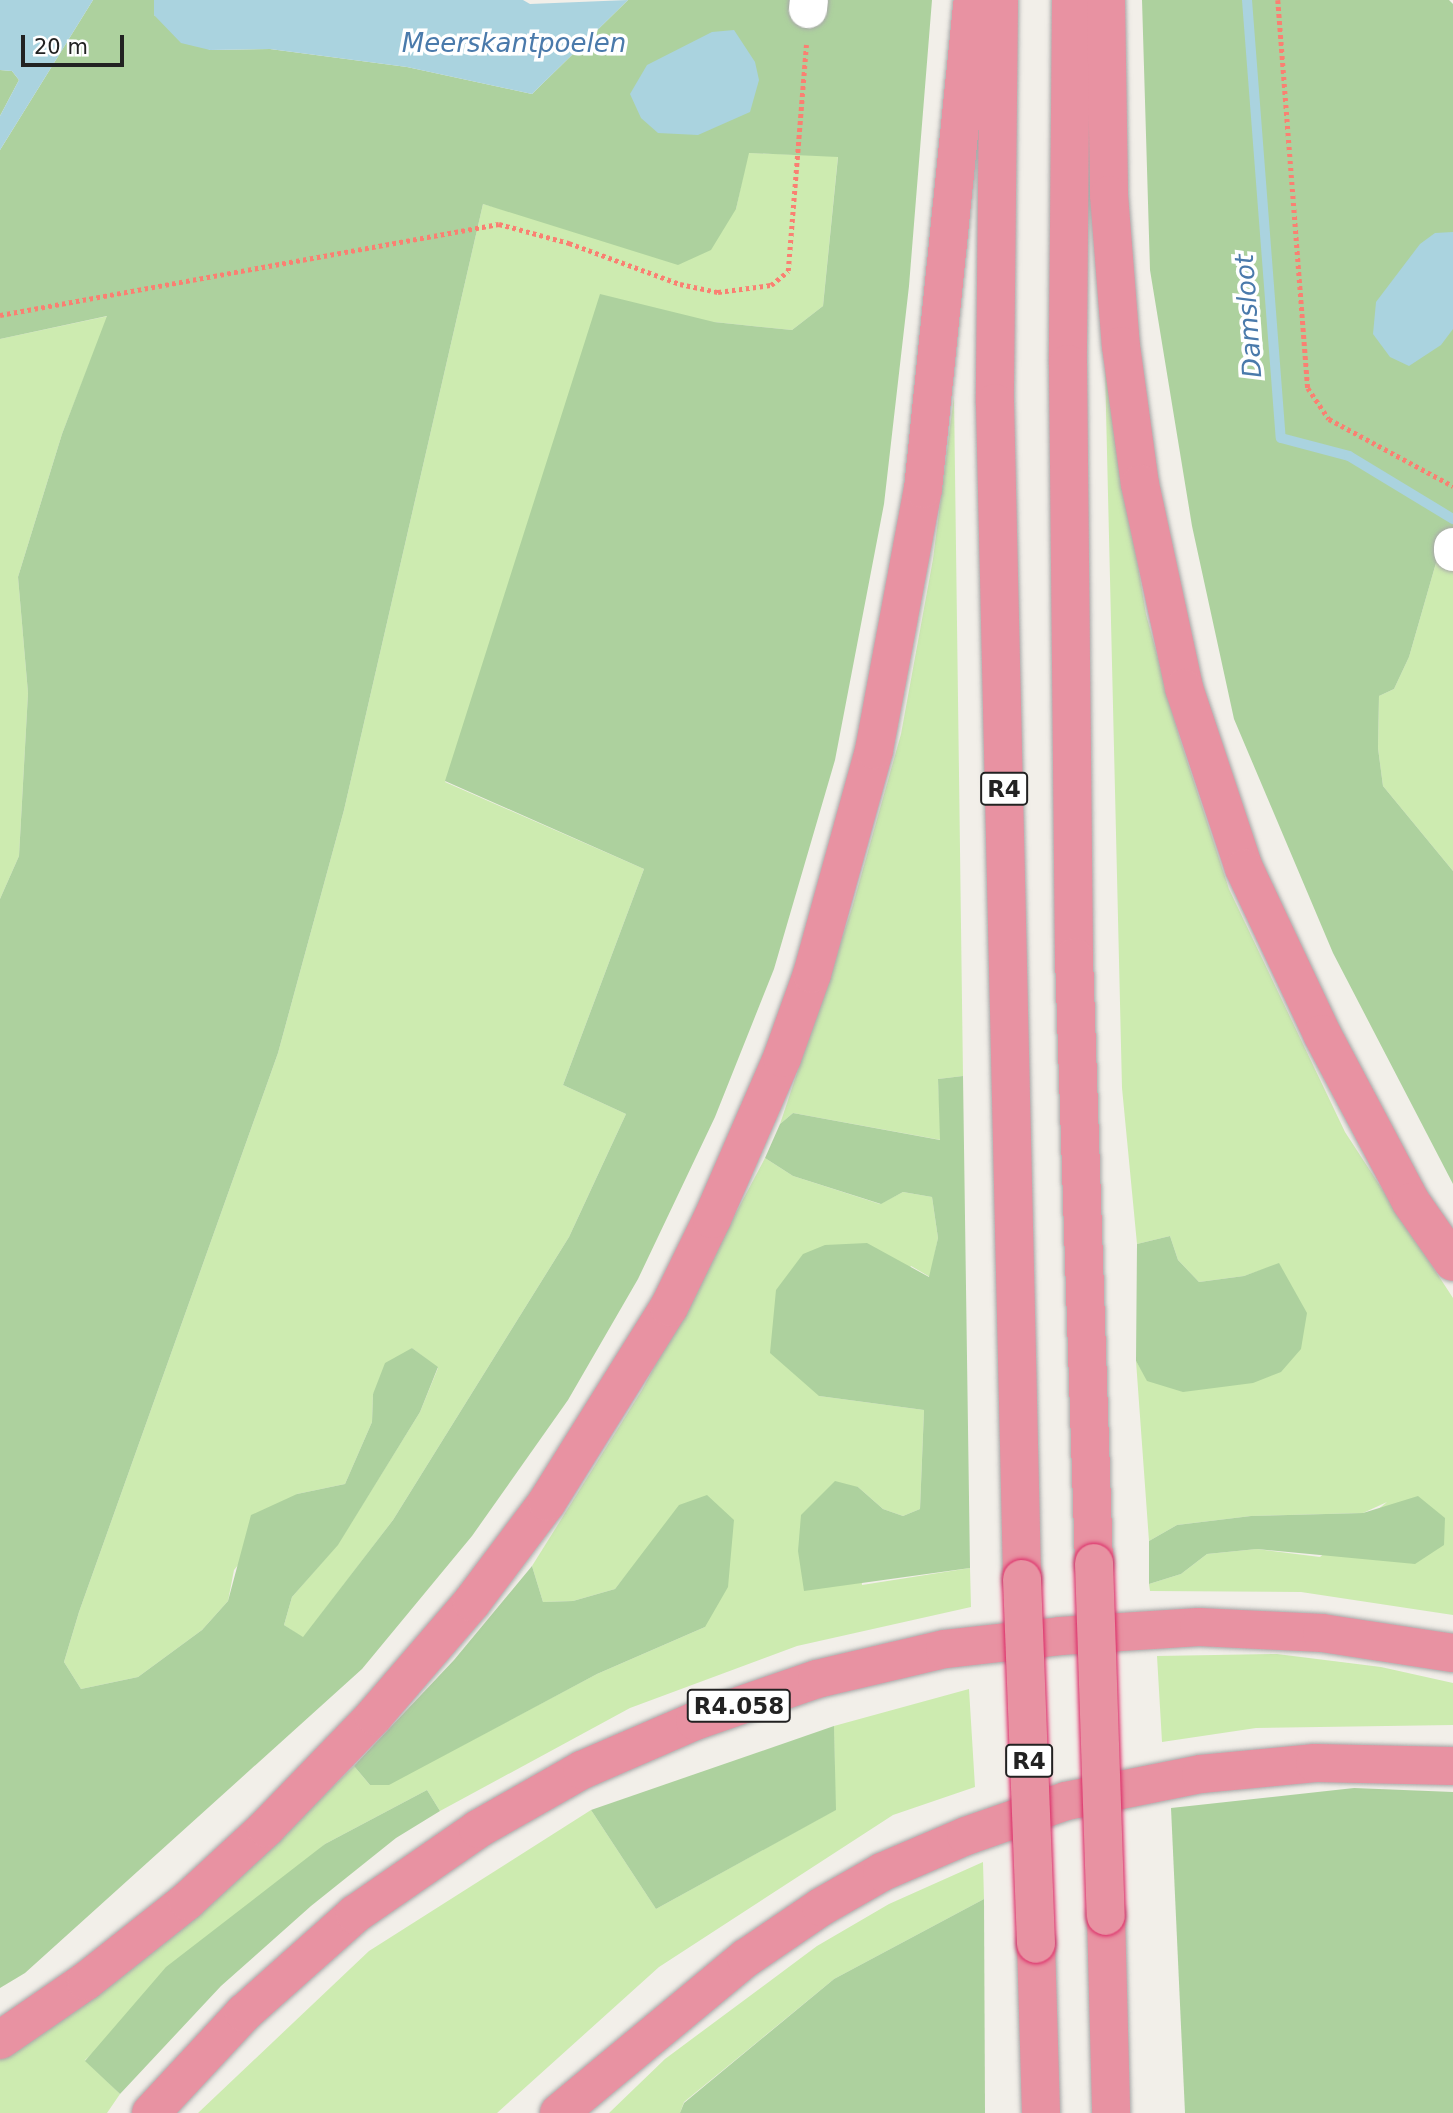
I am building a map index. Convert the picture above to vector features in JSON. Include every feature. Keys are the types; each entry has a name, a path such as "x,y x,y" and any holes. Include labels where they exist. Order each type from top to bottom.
{"highway":[{"path":"0,2040 86,1981 187,1901 266,1828 374,1716 472,1602 547,1502 631,1372 706,1230 799,1010 847,856 877,738 923,489 973,0"},
{"name":"R4","path":"999,0 995,403 1022,1579 1041,2113"},
{"path":"1071,0 1068,309 1074,957 1111,2113"},
{"path":"1106,0 1109,195 1121,346 1140,484 1184,688 1244,868 1341,1070 1411,1202 1453,1262"},
{"name":"R4.058","path":"151,2113 244,2013 355,1914 512,1810 582,1770 695,1721 817,1679 945,1649 1060,1636 1199,1627 1322,1633 1453,1653"},
{"path":"559,2113 737,1966 821,1907 882,1872 966,1836 1066,1801 1201,1774 1315,1763 1453,1766"}],"path":[{"path":"1278,0 1308,388 1329,419 1453,486"},
{"path":"0,315 499,223 693,287 718,292 771,285 788,271 809,5"}],"green space":[{"path":"93,0 154,0 154,15 210,50 270,49 407,67 532,94 628,0 932,0 909,286 884,504 835,760 774,969 715,1117 638,1279 568,1400 472,1536 362,1669 25,1973 0,1988 0,899 19,856 28,693 18,577 62,434 107,316 0,339 0,150","holes":["749,153 838,157 823,306 792,330 714,322 600,294 445,781 644,869 563,1085 626,1114 569,1237 393,1520 303,1637 284,1625 292,1597 338,1545 420,1412 438,1367 412,1348 385,1363 373,1394 372,1422 345,1484 297,1494 251,1515 228,1601 202,1630 138,1677 81,1689 64,1662 79,1612 278,1053 344,810 483,204 678,265 711,250 736,209"]},
{"path":"1142,0 1449,0 1453,4 1453,545 1444,535 1409,657 1394,689 1379,696 1378,748 1383,786 1453,871 1453,1184 1333,953 1234,719 1192,526 1150,270"},
{"path":"0,70 12,71 19,80 0,116"},
{"path":"748,153 838,156 823,306 792,330 714,322 445,782 644,869 563,1085 626,1114 569,1237 393,1520 303,1638 284,1625 292,1597 338,1544 420,1412 438,1368 412,1348 373,1394 372,1422 345,1484 297,1494 234,1570 228,1601 202,1630 138,1677 81,1689 64,1662 79,1612 278,1053 344,810 483,204 565,226 736,209"},
{"path":"108,316 62,434 18,577 28,693 19,856 0,899 0,339"},
{"path":"1105,367 1146,614 1179,736 1229,889 1345,1132 1453,1298 1453,1615 1301,1592 1150,1591 1149,1584 1181,1574 1207,1554 1257,1549 1320,1557 1387,1502 1363,1513 1251,1516 1177,1525 1149,1541 1136,1361 1148,1381 1279,1264 1244,1276 1199,1282 1178,1260 1170,1236 1137,1244 1122,1088"},
{"path":"954,396 963,1076 938,1079 941,1140 793,1113 780,1124 852,908 901,734 933,559"},
{"path":"1444,535 1453,545 1453,871 1383,786 1378,748 1379,696 1394,689 1409,657"},
{"path":"963,1076 970,1568 804,1591 798,1551 801,1515 835,1481 858,1487 883,1509 903,1516 920,1509 924,1410 819,1396 770,1353 776,1290 803,1254 825,1245 867,1243 929,1277 938,1238 932,1197 903,1192 881,1204 793,1176 765,1158 780,1124 793,1113 940,1140 938,1079"},
{"path":"765,1158 793,1176 880,1204 903,1192 932,1197 938,1238 930,1277 911,1266 819,1396 924,1410 920,1509 903,1516 883,1509 858,1487 862,1585 970,1568 971,1607 797,1646 630,1708 440,1811 427,1790 325,1844 85,2060 120,2094 107,2113 0,2113 0,2059 211,1904 354,1766 370,1785 389,1784 597,1674 705,1627 646,1550 615,1589 573,1601 543,1602 532,1566 642,1390"},
{"path":"1170,1236 1178,1260 1199,1282 1244,1276 1279,1263 1307,1313 1301,1349 1281,1372 1253,1383 1183,1392 1147,1381 1136,1361 1137,1244"},
{"path":"707,1495 734,1520 728,1587 705,1627 597,1674 389,1785 370,1785 354,1766 454,1660 532,1566 543,1602 573,1601 615,1589 679,1505"},
{"path":"1418,1496 1445,1518 1444,1545 1415,1564 1257,1549 1207,1554 1181,1574 1149,1584 1149,1541 1177,1525 1251,1516 1363,1513"},
{"path":"1277,1654 1381,1667 1453,1683 1453,1725 1256,1728 1162,1742 1157,1656"},
{"path":"969,1689 975,1787 893,1815 659,1967 497,2113 198,2113 369,1951 591,1810 656,1909 835,1810 834,1726"},
{"path":"834,1726 836,1810 656,1909 591,1810"},
{"path":"1354,1788 1453,1792 1453,2113 1185,2113 1171,1808"},
{"path":"427,1790 440,1811 396,1838 311,1906 221,1986 120,2094 85,2061 166,1967 325,1844"},
{"path":"983,1862 984,1899 834,1979 684,2102 680,2113 609,2113 665,2059 817,1946 889,1904"},
{"path":"984,1899 985,2113 680,2113 684,2103 834,1979"}],"water":[{"path":"0,0 93,0 0,150 0,116 19,80 12,71 0,70"},
{"name":"Meerskantpoelen","path":"154,0 523,0 530,4 628,0 532,94 407,67 270,49 210,50 181,43 154,15"},
{"name":"Meerskantpoelen","path":"734,30 755,62 759,80 750,112 698,135 658,133 641,118 630,94 647,65 712,32"},
{"path":"1453,232 1453,329 1441,345 1409,366 1390,357 1373,334 1376,302 1420,244 1435,233"}],"waterway":[{"name":"Damsloot","path":"1247,0 1281,438 1349,456 1453,519"}]}
